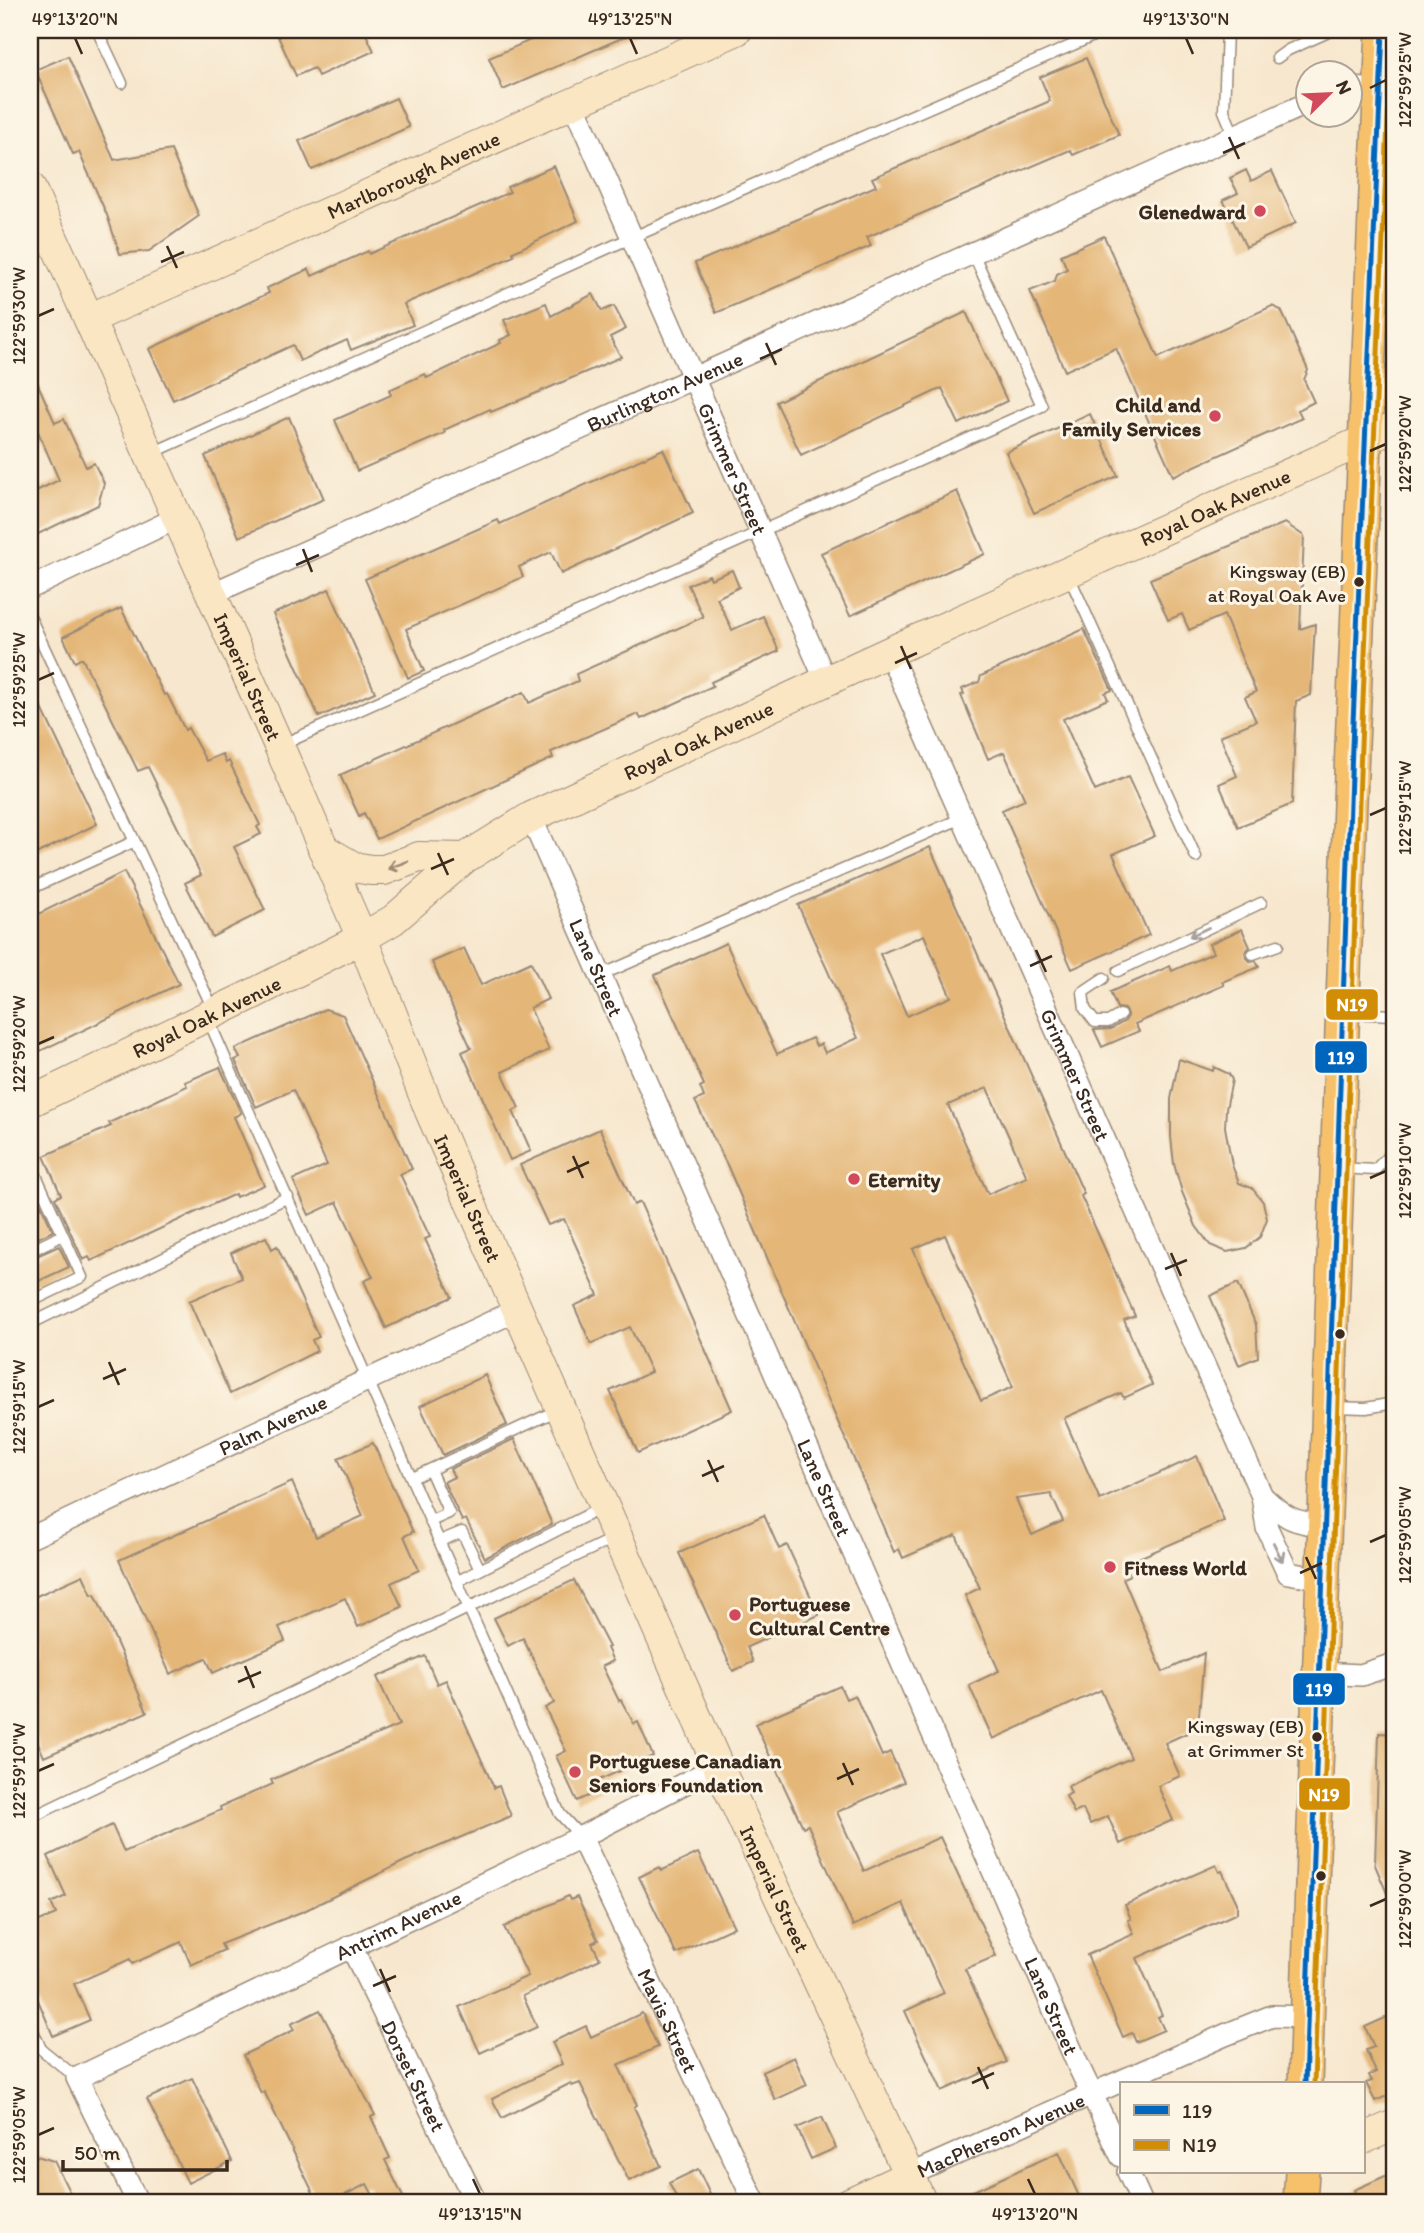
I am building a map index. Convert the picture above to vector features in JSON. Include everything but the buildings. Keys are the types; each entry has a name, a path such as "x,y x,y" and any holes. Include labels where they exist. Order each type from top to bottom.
{"main road":[{"name":"Marlborough Avenue","path":"89,319 737,30"},
{"path":"1305,2082 1364,441 1365,89 1383,30"},
{"name":"Imperial Street","path":"30,187 279,746 362,938 430,1111 560,1409 718,1766 922,2203"},
{"name":"Royal Oak Avenue","path":"30,1102 362,938 393,920 465,858 531,817 889,652 1394,427"},
{"path":"323,849 354,867 371,870 384,870 419,857 465,858"},
{"path":"1364,2139 1394,2125"},
{"path":"1300,2203 1302,2174"},
{"name":"MacPherson Avenue","path":"849,2203 909,2175"}],"street":[{"name":"Grimmer Street","path":"573,103 826,681"},
{"name":"Burlington Avenue","path":"211,594 1294,109"},
{"path":"30,588 177,518"},
{"name":"Grimmer Street","path":"889,652 1262,1496 1267,1528 1288,1573 1324,1579"},
{"name":"Lane Street","path":"531,817 1120,2153"},
{"name":"Palm Avenue","path":"30,1538 517,1310"},
{"name":"Grimmer Street","path":"1262,1496 1277,1511 1296,1523 1326,1527"},
{"path":"1320,1674 1362,1675 1394,1664"},
{"name":"Antrim Avenue","path":"77,2078 581,1837 718,1766"},
{"name":"Mavis Street","path":"581,1837 755,2203"},
{"name":"Dorset Street","path":"351,1946 476,2203"},
{"name":"MacPherson Avenue","path":"1121,2082 1272,2016 1308,2017"},
{"path":"77,2078 138,2203"},
{"name":"MacPherson Avenue","path":"909,2175 1120,2082"},
{"path":"1129,2174 1142,2203"}],"lane":[{"path":"97,30 122,83"},
{"path":"149,454 1107,30"},
{"path":"1227,30 1224,111 1234,135"},
{"path":"1277,58 1288,50 1333,30"},
{"path":"279,746 1042,406 973,253"},
{"path":"1068,573 1196,856"},
{"path":"30,617 211,1014 288,1197 560,1814 581,1837"},
{"path":"601,975 962,817"},
{"path":"30,889 133,842"},
{"path":"1118,971 1261,903"},
{"path":"1253,954 1278,946"},
{"path":"1104,978 1083,992 1085,1009 1095,1022 1108,1022 1120,1015"},
{"path":"1343,1013 1394,1015"},
{"path":"1338,1168 1374,1170 1394,1150"},
{"path":"30,1162 32,1175 82,1277 30,1302"},
{"path":"30,1324 288,1197"},
{"path":"30,1251 63,1235"},
{"path":"1331,1407 1366,1408 1394,1403"},
{"path":"412,1478 560,1409"},
{"path":"430,1470 449,1513 431,1521"},
{"path":"458,1581 604,1507"},
{"path":"440,1541 463,1532 480,1570"},
{"path":"30,1818 617,1536"},
{"path":"30,2024 41,2049 77,2078"}],"transit line":[{"name":"119","path":"1305,2082 1352,746 1383,30"},
{"name":"N19","path":"1314,2082 1361,746 1392,30"}],"place":[{"name":"Glenedward","path":"1260,211"},
{"name":"Child and Family Services","path":"1215,416"},
{"name":"Kingsway (EB) at Royal Oak Ave","path":"1359,582"},
{"name":"Eternity","path":"854,1179"},
{"name":"Fitness World","path":"1110,1567"},
{"name":"Portuguese Cultural Centre","path":"735,1615"},
{"name":"Kingsway (EB) at Grimmer St","path":"1317,1737"},
{"name":"Portuguese Canadian Seniors Foundation","path":"575,1772"}]}
